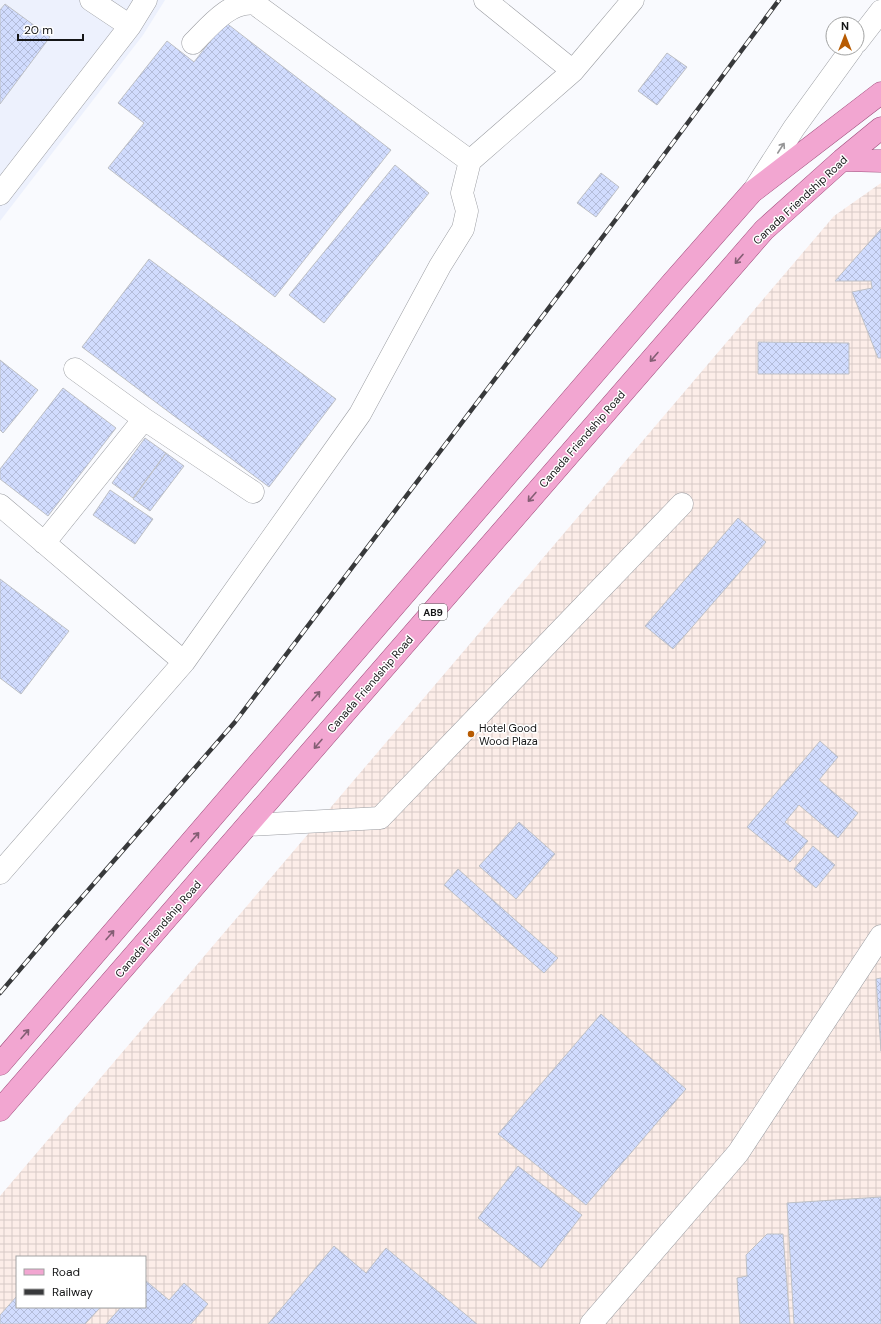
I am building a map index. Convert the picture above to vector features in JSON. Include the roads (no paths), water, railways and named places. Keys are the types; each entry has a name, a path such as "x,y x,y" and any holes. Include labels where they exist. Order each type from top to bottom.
{"main road":[{"path":"0,1064 646,313 752,192 881,93"},
{"name":"Canada Friendship Road","path":"0,1110 764,230 842,160 881,128"},
{"path":"842,160 881,161"}],"street":[{"path":"91,0 130,26"},
{"path":"0,194 130,26 146,0"},
{"path":"485,0 573,71"},
{"path":"0,873 184,662 360,414 440,266 463,229 467,211 462,193 470,161 573,71 633,0"},
{"path":"193,43 230,8 247,2 255,4 470,161"},
{"path":"865,32 881,12"},
{"path":"752,192 794,128 846,56"},
{"path":"75,369 144,419 253,492"},
{"path":"44,543 144,419"},
{"path":"248,825 380,818 682,504"},
{"path":"0,505 184,662"},
{"path":"591,1324 738,1153 881,936"}],"railway":[{"path":"0,993 235,722 620,214 779,0"}],"place":[{"name":"Hotel Good Wood Plaza","path":"471,734"}]}
